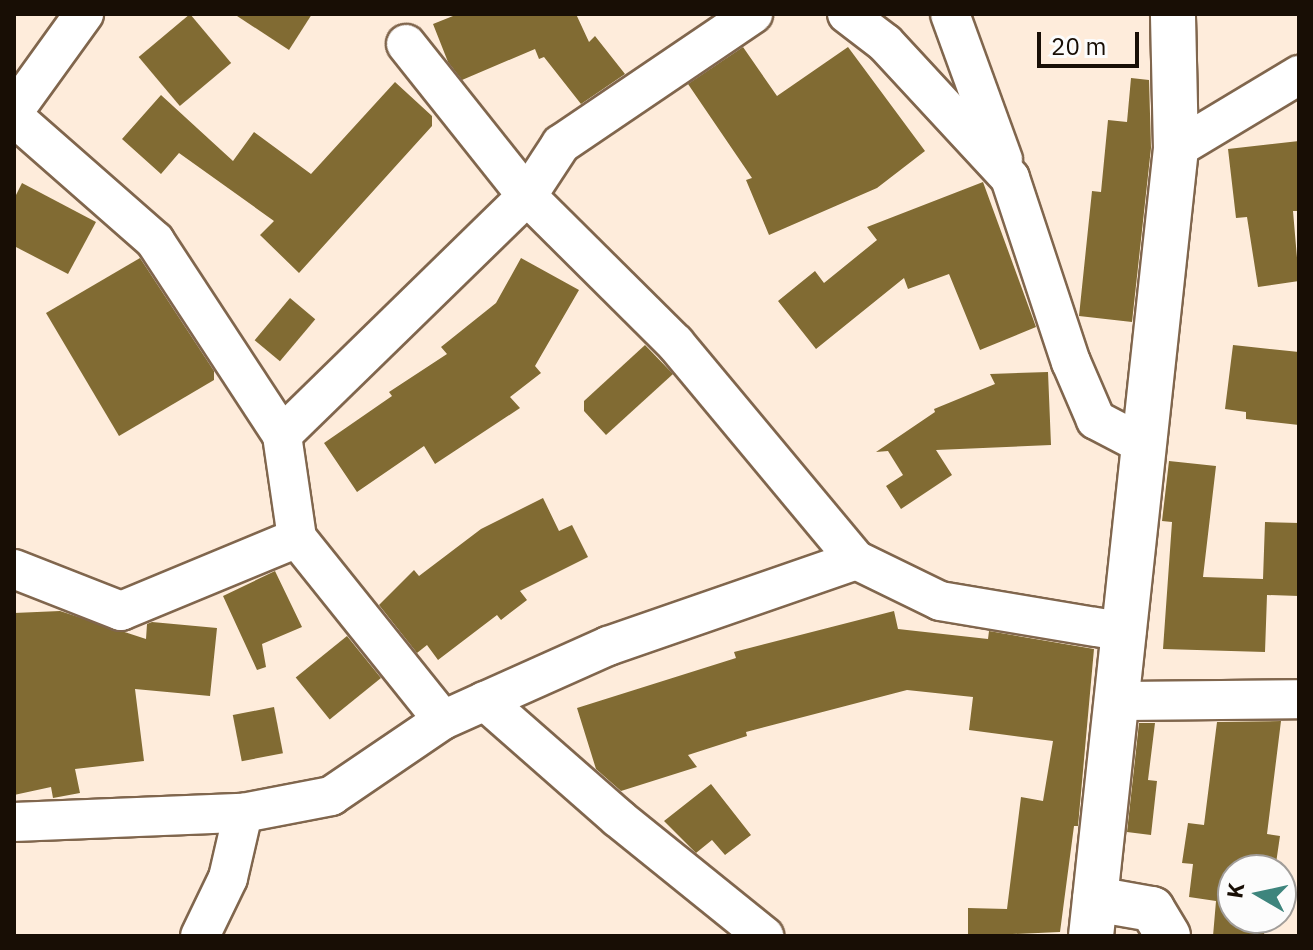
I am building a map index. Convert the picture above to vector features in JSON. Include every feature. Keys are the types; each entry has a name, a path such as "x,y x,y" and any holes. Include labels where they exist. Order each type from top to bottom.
{"street":[{"path":"84,14 14,114 155,241 282,435 297,538 443,720"},
{"path":"282,435 527,196 561,144 753,14"},
{"path":"847,14 885,43 1010,178"},
{"path":"950,14 1010,178 1071,362 1096,420 1146,446"},
{"path":"1168,936 1152,909 1093,917 1119,701 1176,149 1173,14"},
{"path":"406,44 527,196 675,343 856,560 940,601 1126,632"},
{"path":"1176,149 1299,75"},
{"path":"14,569 121,611 297,538"},
{"path":"14,822 243,813 331,796 443,720 485,701 608,646 856,560"},
{"path":"1119,701 1299,699"},
{"path":"485,701 618,818 764,936"},
{"path":"200,936 228,878 243,813"}],"building":[{"path":"190,14 231,63 180,106 139,57"},
{"path":"234,14 312,14 289,50"},
{"path":"458,14 576,14 589,42 595,36 625,74 581,104 544,57 539,59 535,49 462,80 448,62 433,24"},
{"path":"743,47 777,96 848,47 925,151 877,188 769,235 746,180 752,178 688,84"},
{"path":"1131,78 1149,80 1151,148 1132,322 1079,316 1092,191 1101,192 1108,120 1127,122"},
{"path":"395,82 432,116 432,126 299,273 260,235 274,221 179,153 161,174 122,139 161,95 233,161 254,132 311,174"},
{"path":"1299,141 1299,211 1293,211 1299,281 1258,287 1247,217 1236,218 1228,149"},
{"path":"983,182 1036,327 980,350 949,274 908,289 904,278 816,349 778,301 815,271 824,283 877,240 867,227"},
{"path":"22,183 96,222 68,274 14,246 14,199"},
{"path":"140,258 214,371 214,380 119,436 46,313"},
{"path":"521,258 579,290 535,366 541,373 510,397 520,408 435,464 424,446 357,492 324,443 392,396 389,392 447,354 441,347 496,303"},
{"path":"290,298 315,319 280,361 255,340"},
{"path":"645,345 673,374 606,435 584,411 584,401"},
{"path":"1233,345 1299,352 1299,425 1246,419 1246,412 1225,409"},
{"path":"1048,372 1051,445 936,450 952,475 901,509 886,486 903,475 888,451 876,452 935,412 934,409 995,384 990,374"},
{"path":"1169,461 1216,466 1203,577 1263,579 1265,522 1299,523 1299,596 1267,595 1265,652 1163,649 1172,522 1162,521"},
{"path":"543,498 559,531 572,525 588,557 520,591 527,600 501,620 497,615 438,660 427,645 417,653 379,605 414,570 419,576 481,529"},
{"path":"275,571 302,627 262,644 266,667 257,670 223,596"},
{"path":"60,611 146,639 147,624 152,622 217,628 210,696 135,689 144,761 75,769 80,793 53,798 51,787 14,795 14,613"},
{"path":"894,611 898,629 988,639 989,631 1094,649 1078,826 1074,826 1060,932 968,936 968,908 1007,909 1021,797 1043,801 1053,741 969,730 973,697 907,690 746,732 747,736 688,755 697,767 621,791 596,769 577,708 736,658 734,652"},
{"path":"347,636 381,678 330,720 296,678"},
{"path":"274,707 283,753 242,761 233,715"},
{"path":"1281,721 1267,834 1280,836 1277,854 1217,854 1217,934 1264,936 1213,936 1216,901 1189,897 1193,864 1182,863 1188,823 1204,825 1217,722"},
{"path":"1139,723 1155,723 1148,780 1157,781 1151,835 1127,832"},
{"path":"711,784 751,835 725,855 712,840 696,853 664,821"}]}
